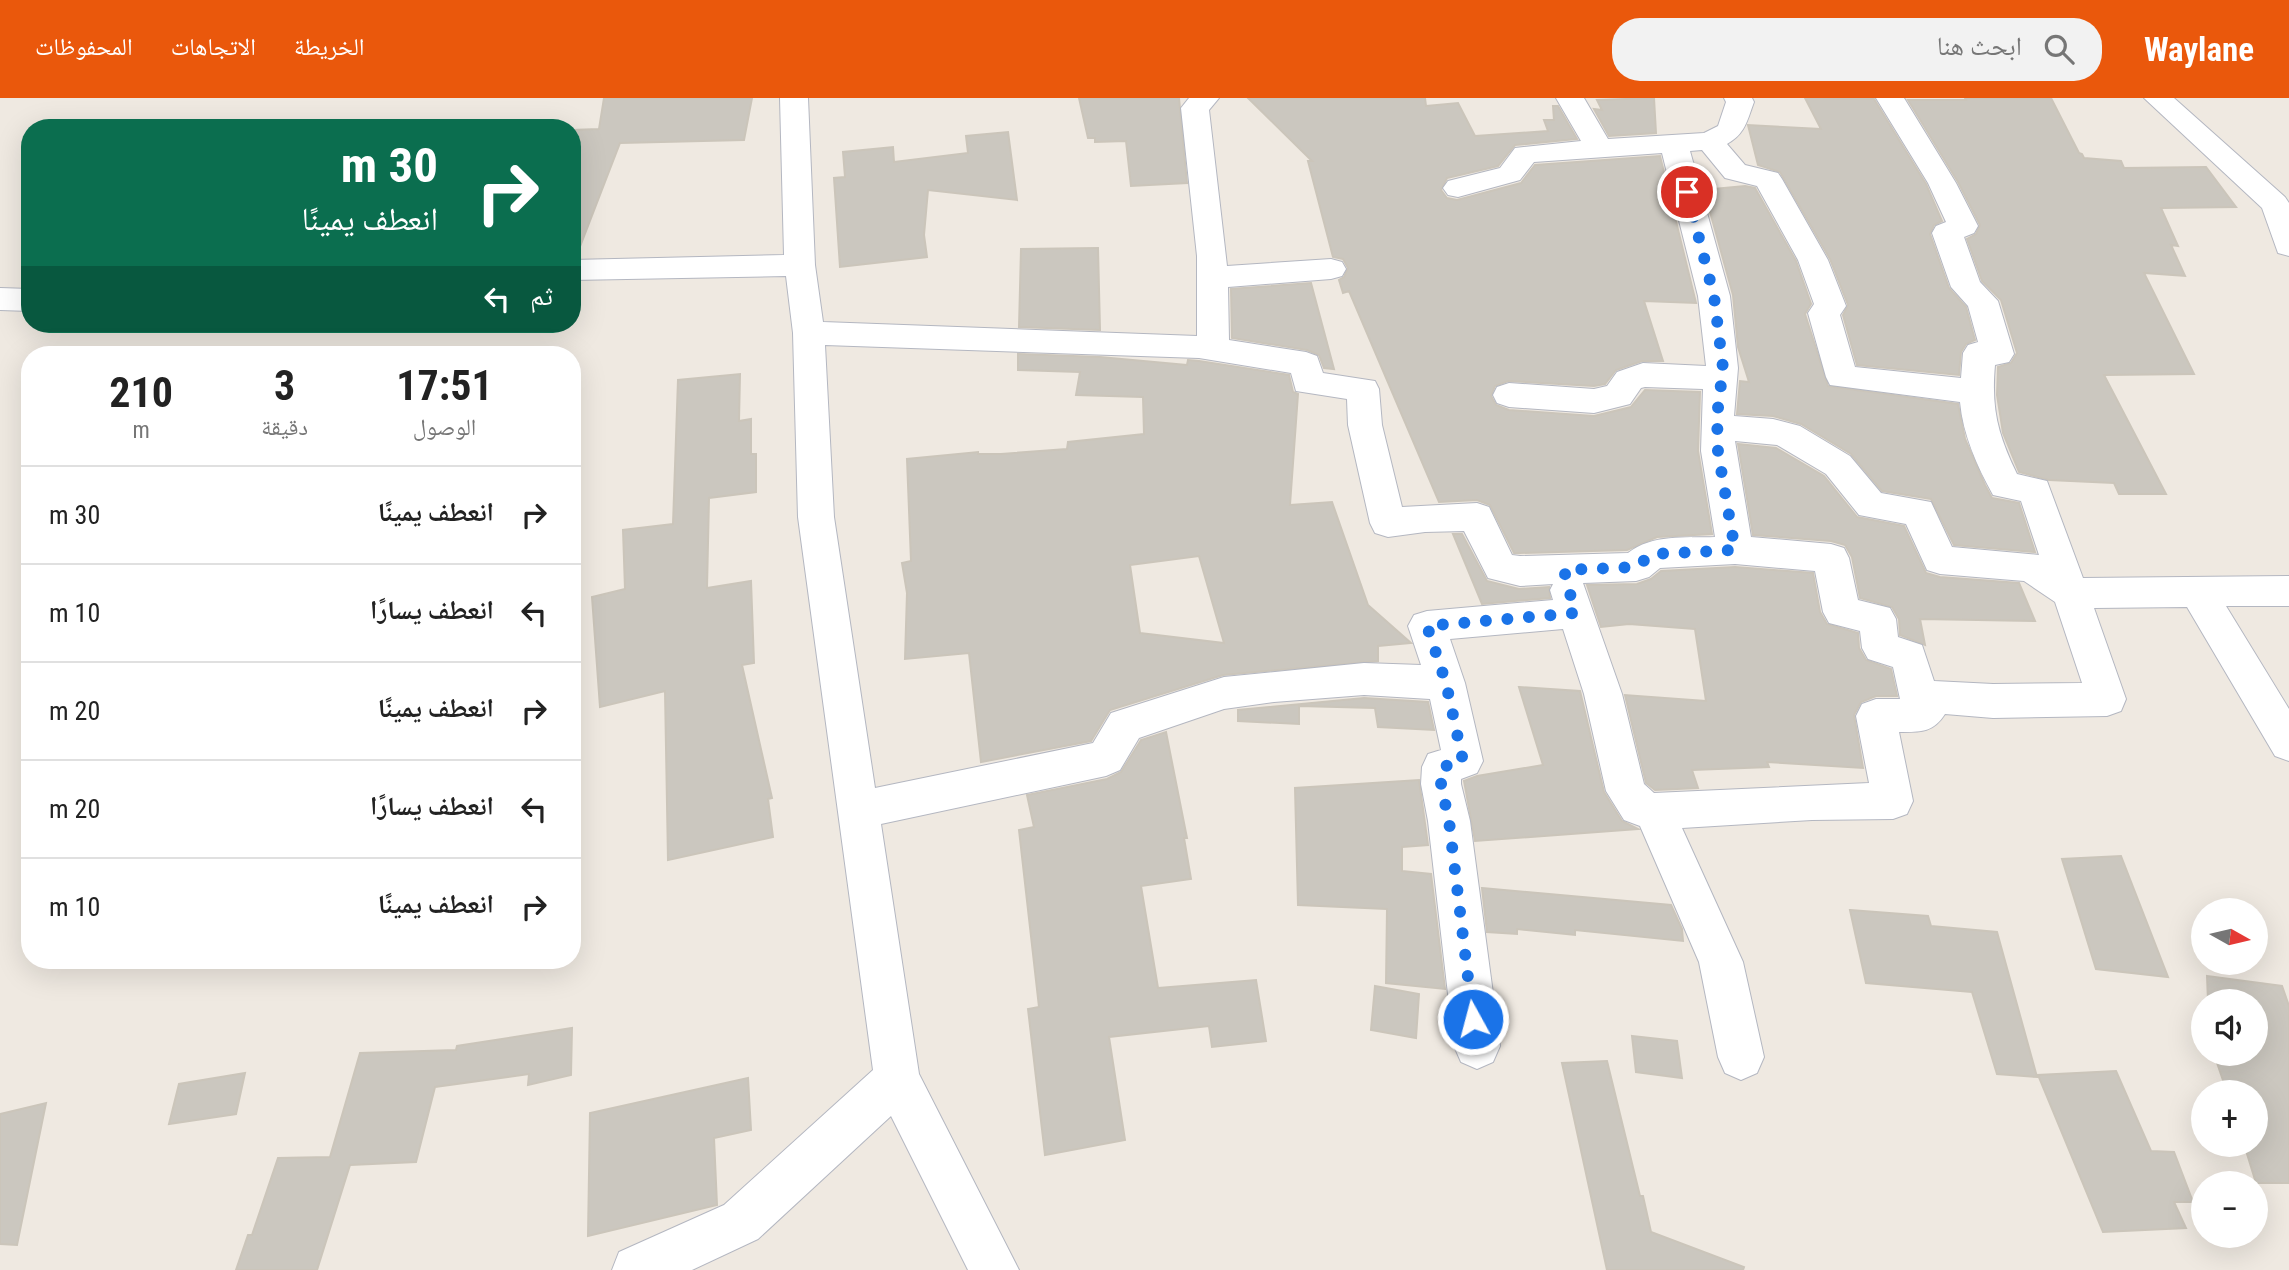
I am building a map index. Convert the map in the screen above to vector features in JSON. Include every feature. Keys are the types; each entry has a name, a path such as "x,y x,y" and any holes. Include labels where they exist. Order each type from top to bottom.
{"street":[{"path":"794,98 800,265 809,333 816,517 897,1079 994,1270"},
{"path":"1205,98 1195,108 1212,256 1213,350"},
{"path":"1570,98 1600,148"},
{"path":"1458,188 1510,174 1525,154 1710,141 1730,131 1740,102 1738,98"},
{"path":"1890,98 1942,183 1963,226 1947,233 1966,287 1982,301 1998,354 1979,353 1976,392 1985,444 2006,486 2035,490 2107,699 1993,701 1935,697 1923,715"},
{"path":"2158,98 2275,204 2289,246"},
{"path":"1710,141 1735,172 1768,179 1814,260 1830,306 1824,313 1843,377 1976,392"},
{"path":"1674,143 1714,296 1723,368 1717,427 1718,452 1735,550"},
{"path":"581,270 800,265"},
{"path":"1212,278 1331,269"},
{"path":"0,299 21,300"},
{"path":"809,333 1213,350 1306,364 1308,383 1363,389 1365,425 1388,523 1425,518 1477,517 1485,540 1502,568 1520,571 1636,567 1652,554 1735,550 1831,558 1842,612 1877,619 1881,648 1909,656 1923,715"},
{"path":"1509,395 1594,401 1618,396 1629,380 1643,375 1721,378"},
{"path":"1717,427 1773,431 1788,435 1838,465 1871,505 1919,512 1940,561 2032,566 2070,593 2289,591"},
{"path":"1564,570 1602,694 1626,791 1638,807 1654,811 1812,802 1893,801 1876,716 1923,715"},
{"path":"2197,591 2289,744"},
{"path":"1477,1046 1449,821 1441,785 1442,767 1463,761 1446,683 1427,626 1575,613"},
{"path":"859,810 1105,758 1125,725 1224,693 1364,679 1446,683"},
{"path":"1654,811 1721,962 1741,1057"},
{"path":"637,1270 741,1222 897,1079"}],"building":[{"path":"604,98 752,98 744,140 620,143 581,244 581,130 599,129"},
{"path":"1079,98 1179,98 1187,183 1131,186 1126,141 1095,142 1095,138 1088,138"},
{"path":"1248,98 1425,98 1426,106 1458,103 1475,136 1548,131 1544,120 1554,120 1553,106 1558,106 1577,139 1515,145 1498,166 1447,178 1441,190 1447,198 1457,200 1521,183 1535,165 1660,156 1696,303 1644,301 1663,361 1642,361 1616,370 1605,384 1594,386 1508,381 1495,386 1491,396 1496,405 1509,410 1594,416 1631,407 1645,390 1700,392 1698,451 1712,534 1657,537 1627,550 1514,553 1490,505 1477,500 1439,502 1349,291 1343,293 1339,280 1344,277 1348,268 1343,259 1333,257 1308,161 1312,161"},
{"path":"1654,98 1656,133 1609,136 1594,109 1602,110 1597,100"},
{"path":"1805,98 1874,99 1926,184 1942,221 1934,225 1930,234 1949,288 1966,307 1975,340 1966,344 1961,352 1959,375 1857,365 1843,315 1848,305 1830,259 1780,172 1758,165 1748,125 1821,129"},
{"path":"1965,98 2051,98 2084,158 2121,161 2124,168 2206,167 2236,207 2161,208 2178,246 2171,245 2185,276 2144,273 2194,374 2104,375 2166,494 2119,494 2114,483 2049,480 2019,472 2003,433 1997,395 1998,367 2011,363 2017,353 2001,300 1982,281 1967,239 1976,234 1980,225 1958,182 1908,100 1966,100"},
{"path":"1008,132 1017,200 928,190 924,235 927,257 840,267 834,178 845,177 843,152 893,147 894,162 968,153 966,136"},
{"path":"1745,186 1755,188 1796,261 1811,304 1805,314 1828,386 1958,404 1965,439 1985,485 1992,498 2019,503 2035,552 1954,545 1931,499 1882,491 1851,454 1801,424 1773,416 1737,414 1740,381 1749,382 1738,347 1733,295 1704,190"},
{"path":"1098,248 1100,330 1019,327 1021,249"},
{"path":"1311,283 1334,369 1324,368 1319,355 1307,350 1232,338 1231,289"},
{"path":"1018,354 1100,357 1187,365 1188,360 1289,375 1293,392 1298,394 1290,505 1332,502 1368,605 1411,643 1378,646 1378,661 1223,675 1110,710 1091,741 981,762 969,653 905,659 907,593 902,563 911,561 907,459 978,452 1001,454 1067,449 1068,442 1144,434 1143,397 1076,395 1080,372 1018,370","holes":["1199,556 1224,643 1140,633 1130,565"]},
{"path":"740,374 739,421 751,419 751,454 756,454 756,492 709,498 707,588 751,581 754,663 742,665 772,798 768,799 773,837 668,860 665,691 600,707 592,597 625,589 623,530 673,524 678,380"},
{"path":"1738,444 1776,448 1824,476 1857,517 1904,526 1926,573 1940,577 2019,583 2035,621 1920,619 1925,645 1900,635 1899,619 1892,607 1860,598 1852,557 1845,545 1831,541 1753,535"},
{"path":"1453,534 1462,534 1487,581 1519,589 1549,587 1550,598 1482,604"},
{"path":"1735,567 1813,573 1820,612 1827,624 1858,633 1859,648 1866,660 1891,669 1897,696 1876,696 1861,702 1854,715 1863,768 1767,762 1769,767 1692,770 1698,788 1655,790 1646,783 1625,695 1706,701 1695,629 1629,624 1601,627 1587,585 1637,584 1651,579 1661,571"},
{"path":"1519,687 1580,691 1604,792 1622,821 1638,829 1475,841 1464,781 1477,776 1543,765"},
{"path":"1364,698 1428,702 1434,730 1378,727 1375,708 1299,706 1299,724 1238,721 1238,710"},
{"path":"1166,732 1187,838 1184,838 1191,879 1141,886 1158,988 1256,980 1266,1041 1212,1047 1209,1026 1109,1037 1125,1140 1045,1155 1028,1009 1039,1007 1019,830 1034,827 1027,795 1107,779 1121,772 1141,740"},
{"path":"1419,780 1428,845 1402,847 1402,871 1431,874 1445,989 1386,983 1387,909 1298,905 1295,788"},
{"path":"2121,856 2168,977 2096,969 2062,859"},
{"path":"1482,888 1671,905 1682,929 1683,941 1575,930 1575,935 1517,929 1517,934 1487,932"},
{"path":"1850,910 1928,916 1931,926 1997,932 2037,1077 1997,1074 1972,992 1866,983"},
{"path":"2207,976 2282,986 2289,1006 2289,1183 2268,1183 2268,1171 2252,1171 2248,1157 2268,1157 2268,1080 2223,1080 2218,1066 2268,1066 2268,989 2208,989"},
{"path":"1375,986 1419,994 1416,1038 1371,1030"},
{"path":"572,1028 571,1075 528,1085 529,1074 435,1087 416,1162 350,1165 317,1270 236,1270 248,1235 252,1235 278,1158 330,1157 360,1053 456,1050 457,1046"},
{"path":"1632,1036 1677,1041 1682,1078 1636,1072"},
{"path":"1607,1061 1651,1232 1744,1267 1743,1270 1607,1270 1562,1063"},
{"path":"2116,1071 2151,1151 2174,1152 2191,1197 2191,1202 2174,1202 2186,1228 2103,1232 2038,1075"},
{"path":"245,1073 236,1114 169,1124 179,1084"},
{"path":"748,1078 751,1130 714,1138 717,1205 588,1236 590,1113"},
{"path":"46,1103 17,1245 0,1244 0,1114"}],"route":[{"path":"1473,1019 1449,821 1441,785 1442,767 1463,761 1446,683 1427,626 1575,613 1564,570 1636,567 1652,554 1735,550 1718,452 1717,416 1723,368 1714,296 1687,192"}]}
